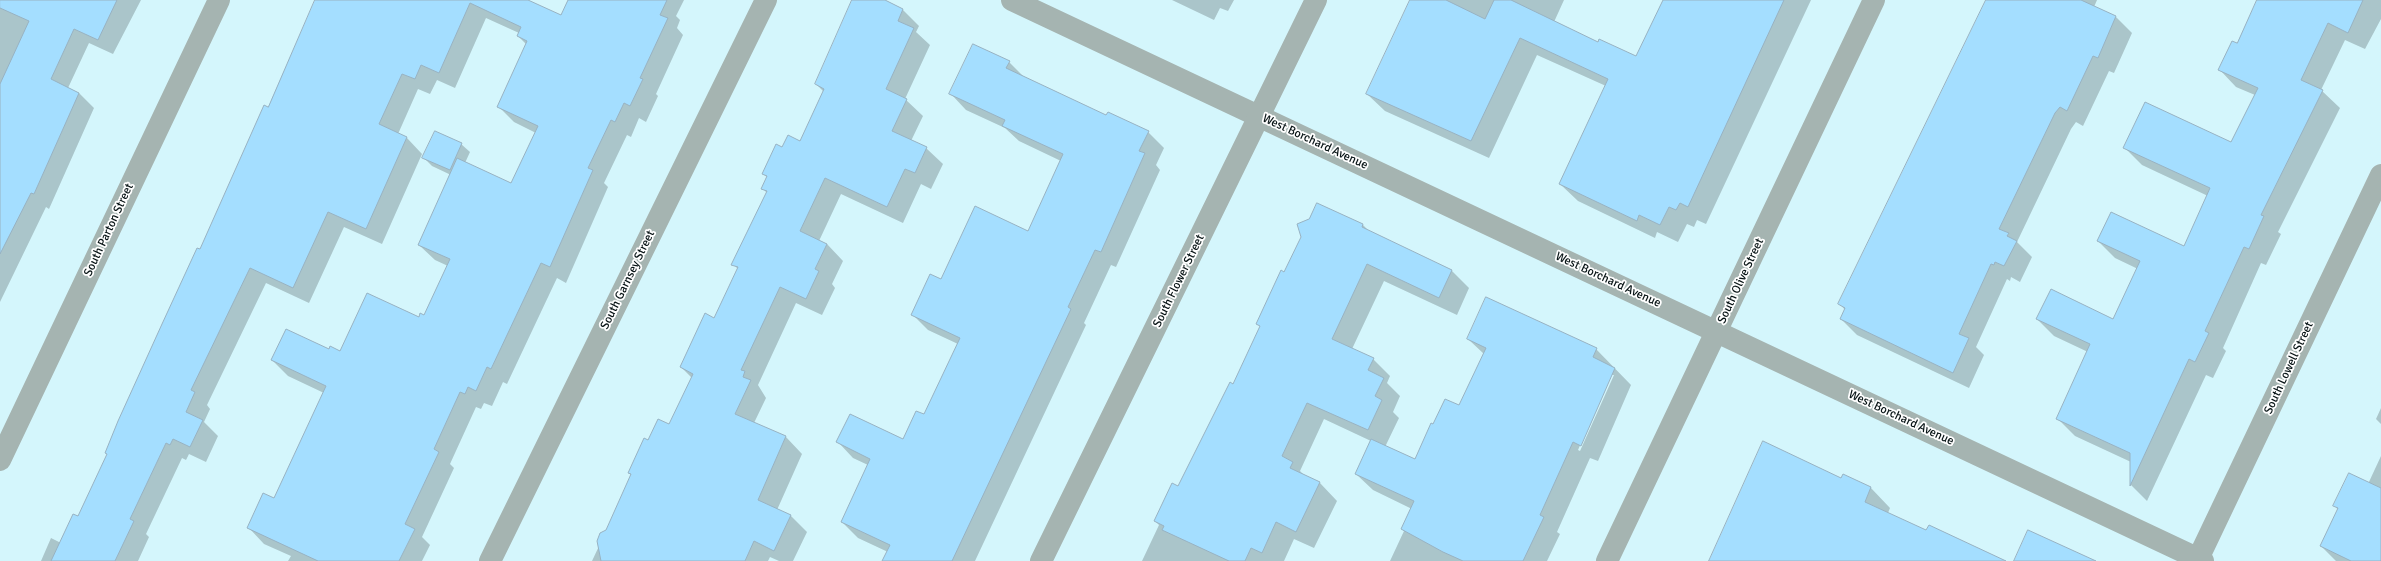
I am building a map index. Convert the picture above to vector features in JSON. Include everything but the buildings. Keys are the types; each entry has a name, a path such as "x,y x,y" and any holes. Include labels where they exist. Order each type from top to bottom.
{"street":[{"name":"South Parton Street","path":"0,460 219,0"},
{"name":"South Garnsey Street","path":"490,561 766,0"},
{"name":"West Borchard Avenue","path":"1012,0 2199,560"},
{"name":"South Flower Street","path":"1041,561 1260,117 1316,0"},
{"name":"South Olive Street","path":"1608,561 1874,0"},
{"name":"South Lowell Street","path":"2199,560 2381,175"}]}
